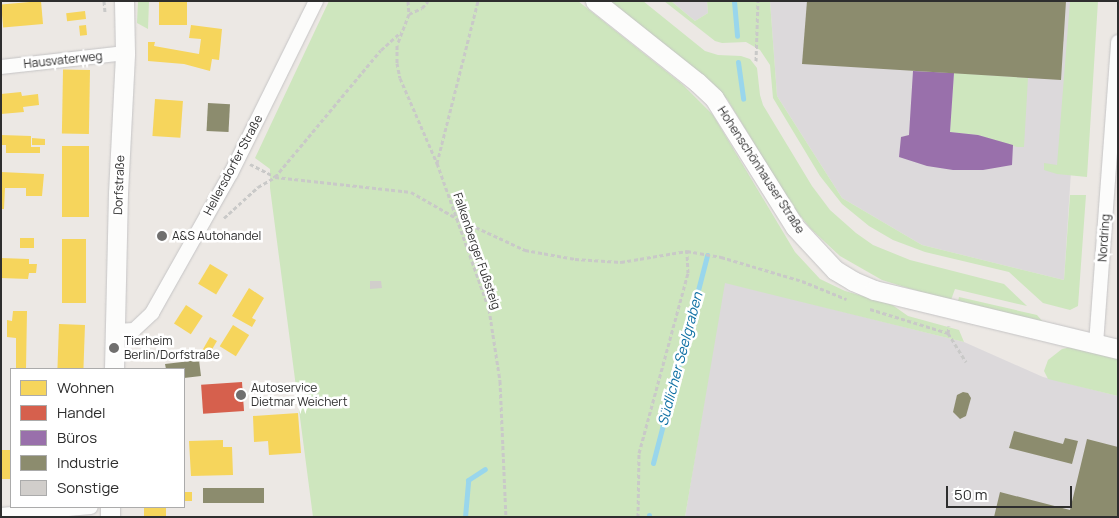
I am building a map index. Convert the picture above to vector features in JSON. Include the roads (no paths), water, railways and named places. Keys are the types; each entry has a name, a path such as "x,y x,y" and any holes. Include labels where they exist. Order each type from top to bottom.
{"street":[{"name":"Dorfstraße","path":"114,368 125,53 124,1"},
{"name":"Hellersdorfer Straße","path":"115,330 134,330 152,313 238,158 316,1"},
{"name":"Hohenschönhauser Straße","path":"595,1 697,82 714,98 795,227 835,270 853,282 874,290 1118,349"},
{"name":"Nordring","path":"1096,344 1118,42"},
{"name":"Hausvaterweg","path":"1,67 125,53"},
{"path":"1,515 80,508"}],"waterway":[{"name":"Südlicher Seelgraben","path":"734,1 737,36"},
{"name":"Südlicher Seelgraben","path":"738,62 743,99"},
{"name":"Südlicher Seelgraben","path":"653,463 707,255"},
{"path":"465,517 468,480 485,469"}],"place":[{"name":"A&S Autohandel","path":"162,236"},
{"name":"Tierheim Berlin/Dorfstraße","path":"114,348"},
{"name":"Autoservice Dietmar Weichert","path":"241,395"}]}
